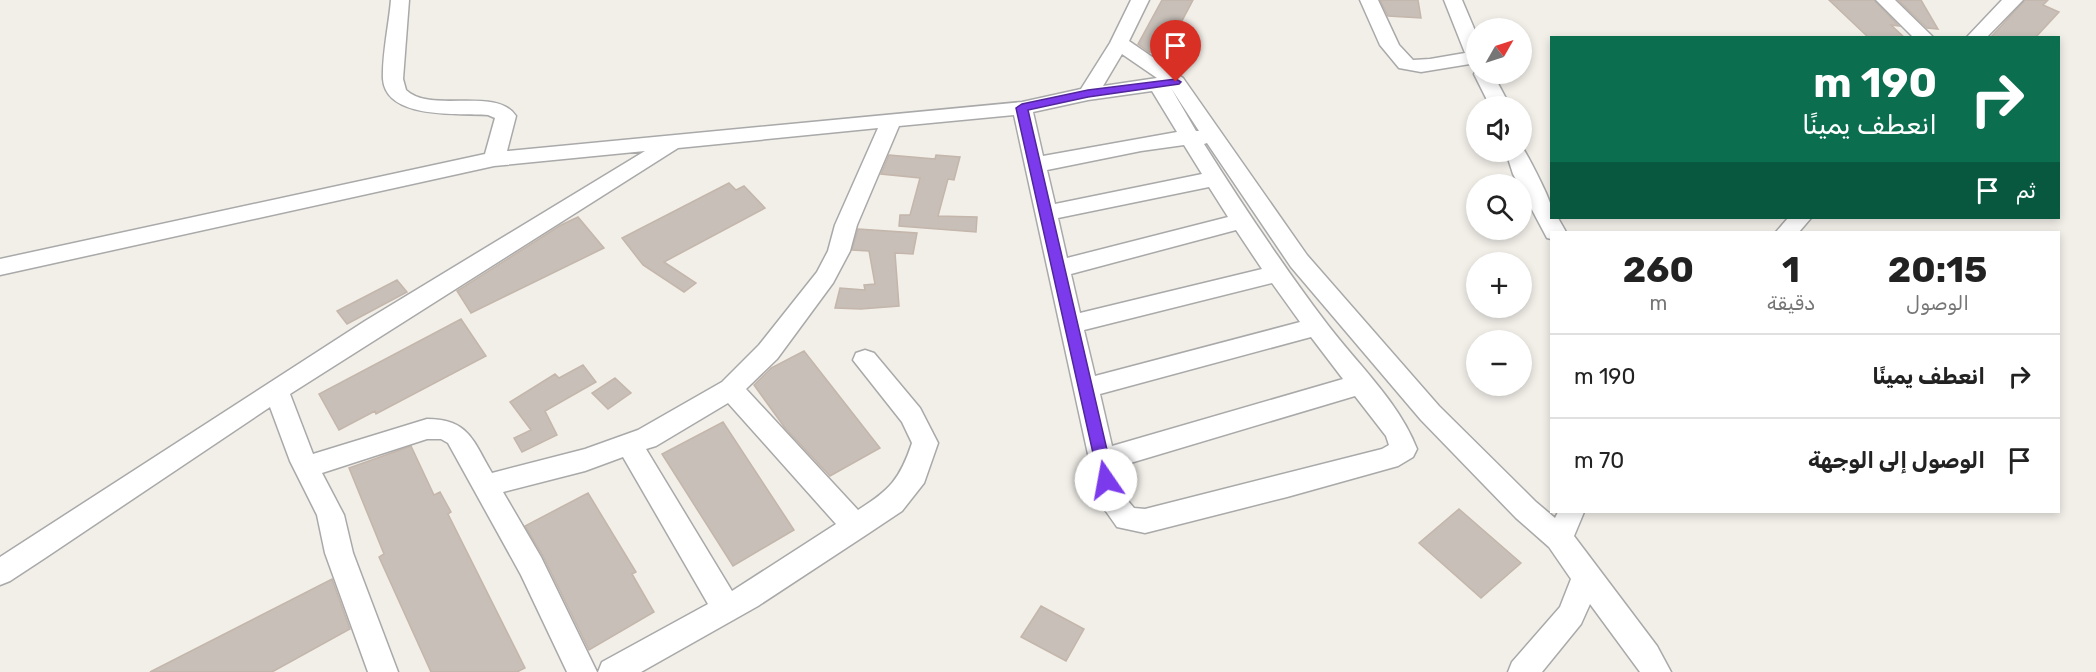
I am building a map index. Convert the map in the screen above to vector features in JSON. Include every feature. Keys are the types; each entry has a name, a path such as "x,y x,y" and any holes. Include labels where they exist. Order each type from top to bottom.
{"street":[{"path":"400,0 393,79 395,90 405,100 413,102 488,109 506,116 494,159"},
{"path":"1088,94 1119,43 1140,0"},
{"path":"1369,0 1395,54 1407,65 1420,66 1466,58"},
{"path":"1453,0 1466,32"},
{"path":"1885,0 1923,36"},
{"path":"1977,36 2005,2"},
{"path":"1119,43 1166,83 1203,137 1299,261 1430,413 1526,510 1559,538 1647,656 1656,672"},
{"path":"0,267 494,159 1022,108 1088,94 1166,83"},
{"path":"1022,108 1111,500 1127,519 1145,521 1287,486 1389,458 1404,449 1397,431 1316,327 1242,221 1216,178 1203,137"},
{"path":"485,486 585,460 647,438 731,389 768,352 825,277 891,122"},
{"path":"1035,165 1130,146 1203,137"},
{"path":"0,572 96,512 276,390 587,195 677,142"},
{"path":"1520,162 1554,231"},
{"path":"1046,213 1216,178"},
{"path":"1788,231 1799,219"},
{"path":"1059,269 1242,221"},
{"path":"1071,324 1278,273"},
{"path":"1086,388 1316,327"},
{"path":"613,672 727,609 892,503 915,474 925,443 911,415 865,360"},
{"path":"1102,460 1361,384"},
{"path":"731,389 856,527"},
{"path":"276,390 306,467 330,515 339,553 383,672"},
{"path":"306,467 427,429 445,429 457,436 531,566 582,672"},
{"path":"629,444 727,609"},
{"path":"1559,538 1571,513"},
{"path":"1523,672 1571,615 1586,577"}],"building":[{"path":"1162,0 1193,0 1164,55 1149,52 1138,44"},
{"path":"1380,0 1418,0 1421,18 1388,16"},
{"path":"1829,0 1874,0 1899,26 1891,25 1903,36 1867,36"},
{"path":"1898,0 1921,0 1938,29 1927,28"},
{"path":"2025,0 2048,0 2043,5 2059,12 2037,36 1992,36"},
{"path":"889,155 935,159 936,155 960,157 954,180 948,179 938,216 977,217 976,232 899,226 900,215 910,215 920,178 881,174"},
{"path":"729,183 736,190 744,186 765,208 664,262 696,283 684,292 643,265 622,238"},
{"path":"578,217 604,248 471,313 457,291 561,225"},
{"path":"858,229 917,233 913,254 895,253 899,306 861,309 835,308 840,288 865,290 864,285 875,284 869,251 852,250"},
{"path":"397,280 407,292 347,324 337,311"},
{"path":"461,319 486,356 376,414 375,411 339,430 319,394"},
{"path":"804,351 880,448 830,476 785,428 754,385 771,368"},
{"path":"583,365 596,382 545,411 557,435 522,452 514,438 531,430 510,402 555,374 559,378"},
{"path":"615,378 631,393 608,409 592,393"},
{"path":"723,422 794,530 733,566 662,454"},
{"path":"411,446 434,495 440,492 451,512 448,514 525,668 517,672 431,672 379,557 384,554 349,468"},
{"path":"588,493 636,572 632,574 654,612 589,650 543,556 525,526"},
{"path":"1459,509 1521,563 1481,598 1419,543"},
{"path":"332,579 350,629 272,672 150,672"},
{"path":"1041,606 1084,629 1066,661 1021,637"}],"route":[{"path":"1106,480 1022,108 1088,94 1176,82"}]}
